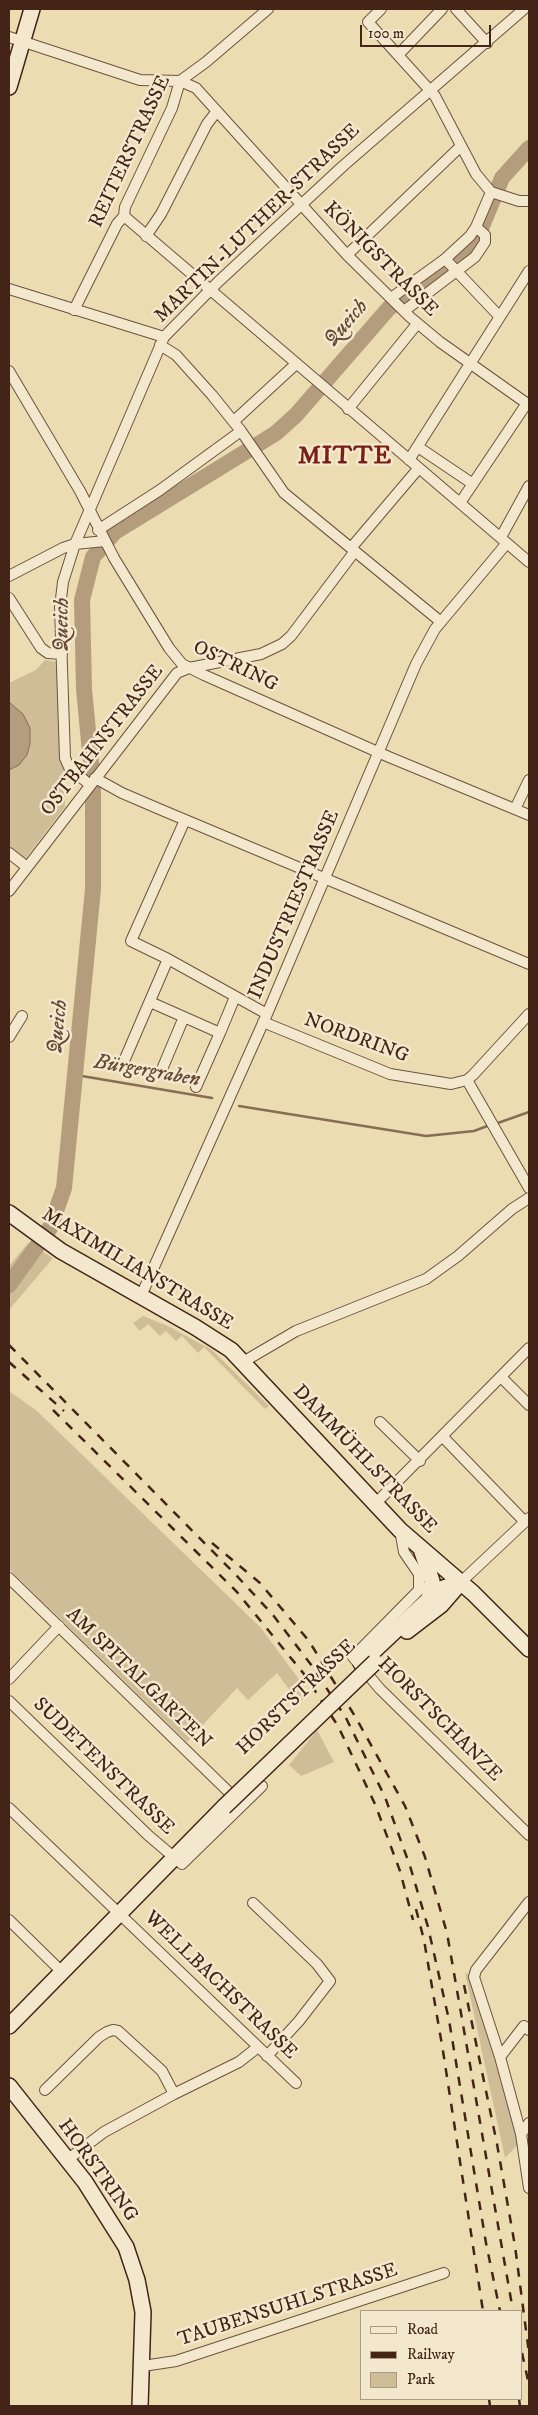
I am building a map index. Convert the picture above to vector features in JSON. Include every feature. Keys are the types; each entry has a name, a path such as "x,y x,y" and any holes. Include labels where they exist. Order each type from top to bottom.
{"street":[{"path":"9,87 16,39 32,9"},
{"name":"REITERSTRASSE","path":"74,310 117,224 124,216 124,207 172,108 180,81 206,62 268,9"},
{"path":"381,9 368,22 430,89 476,174 494,193 519,201 529,200"},
{"path":"398,55 442,9"},
{"path":"456,9 488,42"},
{"name":"MARTIN-LUTHER-STRASSE","path":"524,9 488,42 430,89 301,204 211,290 162,341 75,544 65,572 62,592 62,654 66,758 74,773 529,964"},
{"path":"16,39 140,80 180,81"},
{"name":"KÖNIGSTRASSE","path":"180,81 198,90 347,255 417,324 528,404"},
{"path":"146,236 161,214 206,124 217,111"},
{"path":"347,255 462,146"},
{"path":"390,298 445,259 470,236 480,230 494,193"},
{"path":"124,216 529,562"},
{"path":"403,310 432,288 452,266 475,257 485,242 480,230"},
{"path":"452,266 499,316"},
{"path":"409,460 499,316 527,278"},
{"path":"9,290 74,310 162,341 234,421 284,493 441,622"},
{"path":"348,409 417,324"},
{"path":"234,421 296,364"},
{"name":"OSTRING","path":"9,371 80,491 101,536 114,558 172,653 188,668 378,752 529,815"},
{"path":"460,503 528,404"},
{"path":"9,576 53,551 101,536 160,490 243,434"},
{"path":"418,447 473,484"},
{"name":"OSTBAHNSTRASSE","path":"9,891 175,676 188,668 262,654 287,640 353,550 418,469"},
{"name":"INDUSTRIESTRASSE","path":"141,1296 265,1018 416,664 441,622 504,540 529,486"},
{"path":"9,598 41,648 48,653 62,654"},
{"path":"515,808 529,780"},
{"name":"NORDRING","path":"185,820 131,941 168,959 235,997 265,1018 390,1074 452,1084 467,1080"},
{"path":"9,852 27,867"},
{"path":"121,1068 168,959"},
{"path":"196,1087 235,997"},
{"path":"150,1002 220,1033"},
{"path":"529,1014 467,1080 529,1188"},
{"path":"9,1037 22,1016"},
{"path":"160,1074 184,1017"},
{"path":"243,1362 296,1332 426,1279 453,1260 512,1209 529,1198"},
{"name":"MAXIMILIANSTRASSE","path":"9,1213 61,1250 206,1334 231,1350 243,1362"},
{"path":"375,1504 420,1461 529,1348"},
{"name":"DAMMÜHLSTRASSE","path":"243,1362 400,1530 461,1582 529,1649"},
{"path":"501,1377 529,1405"},
{"path":"380,1422 420,1461"},
{"path":"443,1437 527,1520"},
{"name":"HORSTSTRASSE","path":"408,1624 441,1605 461,1582 527,1520"},
{"name":"HORSTSCHANZE","path":"400,1530 404,1552 419,1574 420,1585 416,1594 353,1657 372,1679 529,1834"},
{"path":"422,1550 432,1581 429,1599"},
{"name":"AM SPITALGARTEN","path":"9,1578 242,1805"},
{"name":"HORSTSTRASSE","path":"9,2026 174,1858 188,1835 408,1624 429,1599 443,1588 461,1582"},
{"path":"9,1679 59,1626"},
{"name":"SUDETENSTRASSE","path":"9,1701 174,1858"},
{"name":"HORSTSTRASSE","path":"174,1858 182,1864 262,1786"},
{"name":"WELLBACHSTRASSE","path":"9,1808 296,2083"},
{"path":"253,1902 317,1964 330,1981 304,2015 267,2056"},
{"path":"529,1902 476,1970 474,1977 500,2057 521,2134 529,2188"},
{"path":"9,1920 62,1972"},
{"path":"500,2057 524,2026 529,2030"},
{"path":"45,2090 99,2037 113,2030 118,2031 162,2071 174,2094"},
{"path":"67,2160 104,2132 174,2094 239,2062 258,2047"},
{"name":"HORSTRING","path":"9,2086 105,2210 126,2247 137,2280 143,2312 143,2366 140,2406"},
{"path":"521,2134 529,2123"},
{"name":"TAUBENSUHLSTRASSE","path":"143,2366 176,2361 444,2273"}],"green space":[{"path":"45,660 62,663 65,807 22,863 9,852 9,683 36,670"},
{"path":"28,1243 53,1258 9,1310 9,1266"},
{"path":"143,1316 168,1326 212,1350 269,1406 265,1409 204,1347 198,1353 182,1336 176,1341 166,1331 160,1336 148,1324 140,1331 133,1323"},
{"path":"9,1391 37,1411 261,1628 309,1693 299,1703 277,1673 248,1700 237,1688 187,1742 9,1569"},
{"path":"317,1730 334,1762 301,1776 289,1765"},
{"path":"465,1973 471,1975 526,2136 505,2158"}],"shaded area":[{"path":"9,702 23,714 30,728 30,744 27,755 19,765 9,770"}],"waterway":[{"name":"Queich","path":"9,1285 50,1228 64,1188 93,889 93,784 84,689 82,600 93,557 115,532 276,433 296,415 389,308 465,251 480,231 502,178 529,148"},
{"name":"Bürgergraben","path":"76,1075 212,1098"},
{"path":"239,1106 426,1136 474,1131 490,1125"},
{"path":"495,1124 529,1112"}],"railway":[{"path":"9,1345 236,1575 273,1615 312,1666 346,1718 385,1797 410,1866 428,1927 449,2020 486,2243 500,2310"},
{"path":"9,1362 64,1411"},
{"path":"53,1410 237,1592 304,1674 338,1726 375,1804 400,1871 413,1920"},
{"path":"212,1543 260,1583 309,1641 356,1718 405,1806 425,1857 447,1933 513,2310"},
{"path":"416,1909 424,1940 443,2051 483,2310"},
{"path":"464,1985 497,2144 515,2246 529,2353"},
{"path":"523,2358 529,2385"},
{"path":"489,2400 490,2406"},
{"path":"519,2400 520,2406"}],"district":[{"name":"MITTE","path":"345,458"}]}
